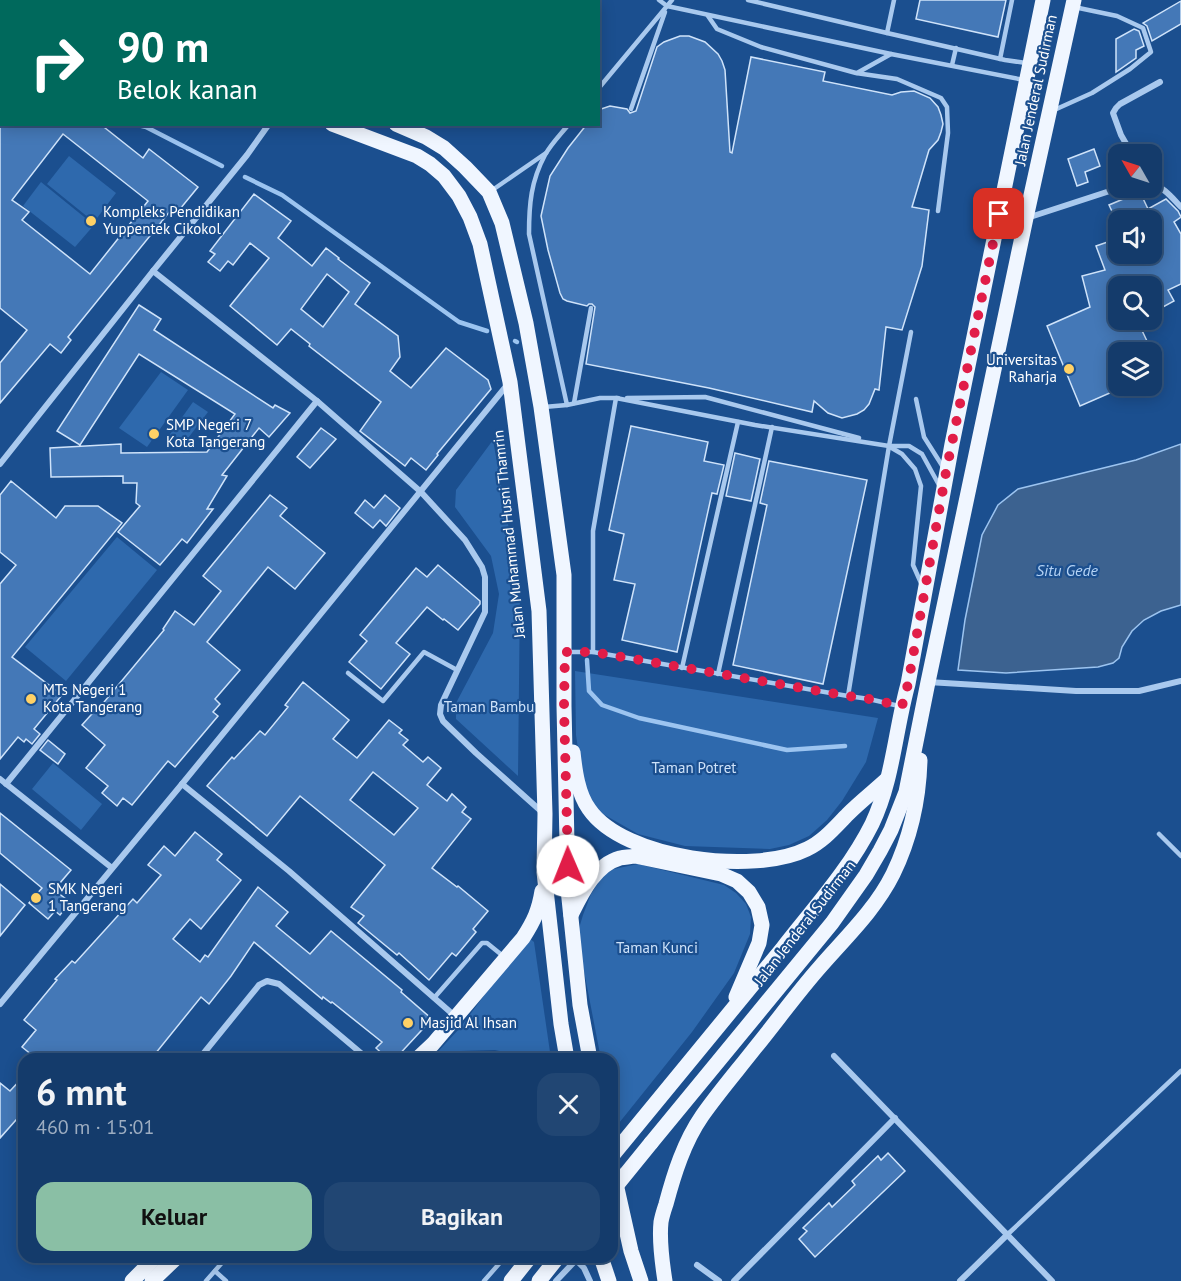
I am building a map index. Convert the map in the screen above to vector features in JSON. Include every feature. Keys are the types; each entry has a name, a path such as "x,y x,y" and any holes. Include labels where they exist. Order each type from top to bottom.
{"main road":[{"name":"Jalan Jenderal Sudirman","path":"618,1149 834,883 856,854 873,822 889,778 946,472 1043,0"},
{"name":"Jalan Jenderal Sudirman","path":"618,1184 832,923 866,875 891,830 906,792 1073,3"},
{"name":"Jalan Muhammad Husni Thamrin","path":"337,126 417,156 430,164 444,176 459,196 480,244 510,382 539,611 545,814 544,872 566,1053"},
{"path":"401,126 444,148 489,192 502,223 526,323 541,407 561,553 565,601 564,706 568,889 580,1005 589,1053"},
{"path":"537,595 547,603 559,598 565,601"},
{"path":"539,611 565,601"},
{"path":"564,706 578,782 584,801 611,831 650,849 697,858 727,860 760,861 789,856 809,849 828,836 850,812 889,778"},
{"path":"665,1281 662,1266 661,1222 671,1183 687,1142 719,1093 818,969 868,914 893,874 903,850 920,782 917,733"},
{"path":"571,915 597,873 608,863 621,858 635,856 720,874 737,881 749,892 758,907 762,925 759,943 729,1014"},
{"path":"424,1053 434,1044 523,938 534,921 539,906 544,872"},
{"path":"618,1192 640,1281"},
{"path":"132,1281 150,1263"},
{"path":"152,1281 171,1263"},
{"path":"511,1281 525,1263"},
{"path":"539,1281 553,1263"},
{"path":"603,1263 609,1281"}],"street":[{"path":"1126,144 1113,116 1114,110 1120,104 1160,82"},
{"path":"0,464 247,155 268,126"},
{"path":"1162,189 1181,207"},
{"path":"1026,218 1108,192"},
{"path":"153,271 317,402 421,492 465,540 482,567 485,577 485,612 441,705 440,714 443,722 545,814"},
{"path":"0,1004 510,382"},
{"path":"6,784 317,402"},
{"path":"928,682 1076,691 1139,691 1181,681"},
{"path":"0,779 112,868"},
{"path":"182,784 289,871 456,1017"},
{"path":"204,1053 259,985 267,981 279,984 361,1053"},
{"path":"834,1056 1052,1281"},
{"path":"734,1281 896,1118"},
{"path":"960,1281 1008,1234"},
{"path":"556,1281 573,1263"},
{"path":"579,1263 590,1281"},
{"path":"697,1265 719,1281"}],"lane":[{"path":"659,0 667,6 708,15 1026,80"},
{"path":"600,87 672,0"},
{"path":"748,0 1029,64"},
{"path":"887,33 894,0"},
{"path":"1000,59 1012,0"},
{"path":"1050,112 1092,93 1130,69 1151,52 1143,28 1117,16 1073,3"},
{"path":"631,109 667,6"},
{"path":"708,15 717,29 761,47 856,73 897,80 941,98 947,107 948,133 938,211"},
{"path":"952,65 956,48"},
{"path":"856,73 891,54"},
{"path":"567,126 546,153 535,179 529,208 529,234 567,405"},
{"path":"489,192 546,153"},
{"path":"574,403 591,308"},
{"path":"848,696 889,446 911,332"},
{"path":"541,407 567,405 600,398 705,397 889,446 902,454 915,469 921,486 913,565 924,589"},
{"path":"616,398 738,422 889,446 909,446 921,454 943,491"},
{"path":"593,652 593,531 616,398"},
{"path":"916,399 924,437 946,472"},
{"path":"682,668 738,422"},
{"path":"718,674 772,427"},
{"path":"348,673 383,701 424,652 457,670"},
{"path":"565,652 593,652 902,706"},
{"path":"1159,834 1181,856"},
{"path":"434,998 482,943 487,943 506,958"},
{"path":"1008,1234 1181,1071"},
{"path":"206,1281 221,1263"},
{"path":"484,1281 500,1263"},
{"path":"214,1271 226,1281"}],"green space":[{"path":"69,156 116,193 94,222 47,184"},
{"path":"41,182 94,225 75,247 23,206"},
{"path":"161,372 188,390 147,447 119,428"},
{"path":"193,402 208,412 182,446 168,437"},
{"name":"Taman Bambu","path":"493,440 520,591 518,776 456,719 456,703 493,633 499,594 491,556 455,507 456,490"},
{"path":"117,537 157,570 66,681 25,647"},
{"name":"Taman Potret","path":"575,671 878,718 866,762 842,801 827,820 809,836 789,845 770,849 685,846 638,834 603,814 588,798 576,735"},
{"path":"53,763 102,804 81,830 32,789"},
{"name":"Taman Kunci","path":"638,864 724,885 746,904 751,917 750,934 734,973 692,1032 618,1124 618,1053 600,1053 577,935 591,894 602,876 614,869"},
{"path":"529,938 534,942 550,1053 508,1053 495,1050 437,1053 460,1028"}],"water":[{"name":"Situ Gede","path":"1181,444 1181,605 1161,611 1144,620 1132,631 1122,647 1119,658 1113,663 1098,667 1006,673 958,670 965,620 982,535 998,505 1018,489 1136,460"}],"building":[{"path":"920,0 1006,0 998,37 916,19"},
{"path":"1181,1 1181,24 1152,41 1147,26 1143,23"},
{"path":"1134,29 1139,31 1144,46 1136,50 1136,58 1116,72 1116,39"},
{"path":"680,36 689,36 705,42 718,54 725,70 730,152 732,153 751,57 825,72 823,81 892,95 914,91 930,98 938,107 943,124 941,132 938,140 929,150 912,207 929,210 922,266 902,330 886,327 879,390 875,389 869,404 857,414 842,418 828,413 814,401 812,412 709,388 586,364 595,307 592,304 587,306 567,301 560,293 541,216 550,176 585,126 600,126 600,109 610,106 627,109 630,113 636,111 657,47"},
{"path":"0,126 103,126 143,158 149,149 198,187 180,209 175,205 68,337 71,340 61,353 50,344 0,403 0,363 27,330 0,308","holes":["63,134 148,201 90,274 22,220 29,212 12,200"]},
{"path":"1094,149 1100,166 1085,172 1088,182 1077,186 1068,159"},
{"path":"254,194 291,221 278,238 312,266 326,248 370,283 355,304 398,336 400,357 390,371 411,388 446,348 488,380 491,389 426,470 411,458 405,466 360,431 381,402 309,346 310,344 291,329 277,345 230,306 269,258 250,243 233,265 228,261 220,271 208,262 215,254 210,251","holes":["327,274 349,292 323,327 301,309"]},
{"path":"1126,198 1143,198 1148,209 1166,199 1178,211 1181,217 1174,222 1181,234 1181,284 1168,290 1174,301 1162,308 1162,276 1108,276 1108,330 1142,330 1147,341 1108,342 1108,394 1080,406 1047,326 1090,307 1082,276 1105,270 1096,246 1108,242 1108,264 1162,264 1162,210 1111,210 1109,205"},
{"path":"139,305 161,319 154,330 273,408 275,405 290,413 269,437 259,428 222,475 227,476 207,509 213,509 187,543 182,539 160,565 118,532 140,506 136,503 137,483 123,483 123,476 51,477 50,448 121,444 121,453 207,452 235,414 139,354 80,445 57,431"},
{"path":"631,426 708,442 704,461 724,465 717,494 712,493 677,652 622,640 635,584 614,580 624,534 609,530"},
{"path":"321,428 336,439 310,468 297,457"},
{"path":"735,453 760,459 751,501 726,496"},
{"path":"769,461 867,480 823,684 733,665 767,505 760,503"},
{"path":"11,481 56,518 65,506 98,506 122,523 12,657 62,695 34,729 40,734 32,744 18,737 0,759 0,584 16,565 0,552 0,495"},
{"path":"270,495 287,508 280,516 325,553 295,589 268,567 207,642 240,670 215,699 220,704 213,712 218,716 175,767 168,761 132,805 123,798 117,806 102,793 108,786 86,768 105,745 82,725 100,707 164,630 175,611 194,625 221,591 203,576"},
{"path":"385,495 400,508 386,526 380,520 373,528 355,513 365,500 374,508"},
{"path":"438,565 480,601 480,604 458,630 427,607 396,643 410,654 381,689 349,662 367,641 360,635 416,568 427,577"},
{"path":"303,682 349,720 333,739 357,758 389,720 402,730 399,733 408,740 403,745 423,762 428,757 441,768 427,785 447,801 452,794 466,807 462,812 471,819 432,868 488,911 473,929 476,932 456,956 452,953 429,980 399,953 397,955 358,923 364,916 351,907 385,865 300,796 267,836 207,786 232,757 234,759 260,731 265,735 288,707 285,705","holes":["373,772 418,808 394,835 350,800"]},
{"path":"48,740 65,754 58,764 40,750"},
{"path":"0,813 71,870 54,890 70,902 60,915 55,911 48,919 29,903 42,888 0,853"},
{"path":"195,832 222,854 217,860 241,880 201,929 190,919 173,939 200,962 205,955 208,957 258,887 288,912 276,926 310,954 331,931 402,990 401,992 432,1019 401,1053 381,1053 376,1048 382,1042 332,1002 323,997 322,999 254,942 209,1004 201,997 156,1053 30,1053 22,1047 36,1030 24,1020 57,980 55,979 72,961 75,963 133,899 137,903 161,875 148,865 164,846 175,856"},
{"path":"0,884 25,905 0,936"},
{"path":"18,1082 18,1118 0,1138 0,1083 10,1091"},
{"path":"888,1153 905,1171 815,1257 799,1239 807,1231 803,1228 829,1203 832,1207 855,1185 852,1181 878,1156 881,1160"}],"waterway":[{"path":"142,126 222,166"},
{"path":"245,177 282,195 459,322 487,331"},
{"path":"587,660 589,691 602,705 639,718 787,750 845,746"}],"place":[{"name":"Kompleks Pendidikan Yuppentek Cikokol","path":"91,221"},
{"name":"Universitas Raharja","path":"1069,369"},
{"name":"SMP Negeri 7 Kota Tangerang","path":"154,434"},
{"name":"MTs Negeri 1 Kota Tangerang","path":"31,699"},
{"name":"SMK Negeri 1 Tangerang","path":"36,898"},
{"name":"Masjid Al Ihsan","path":"408,1023"}],"route":[{"path":"568,866 565,652 593,652 902,706 908,684 946,472 999,214"}]}
